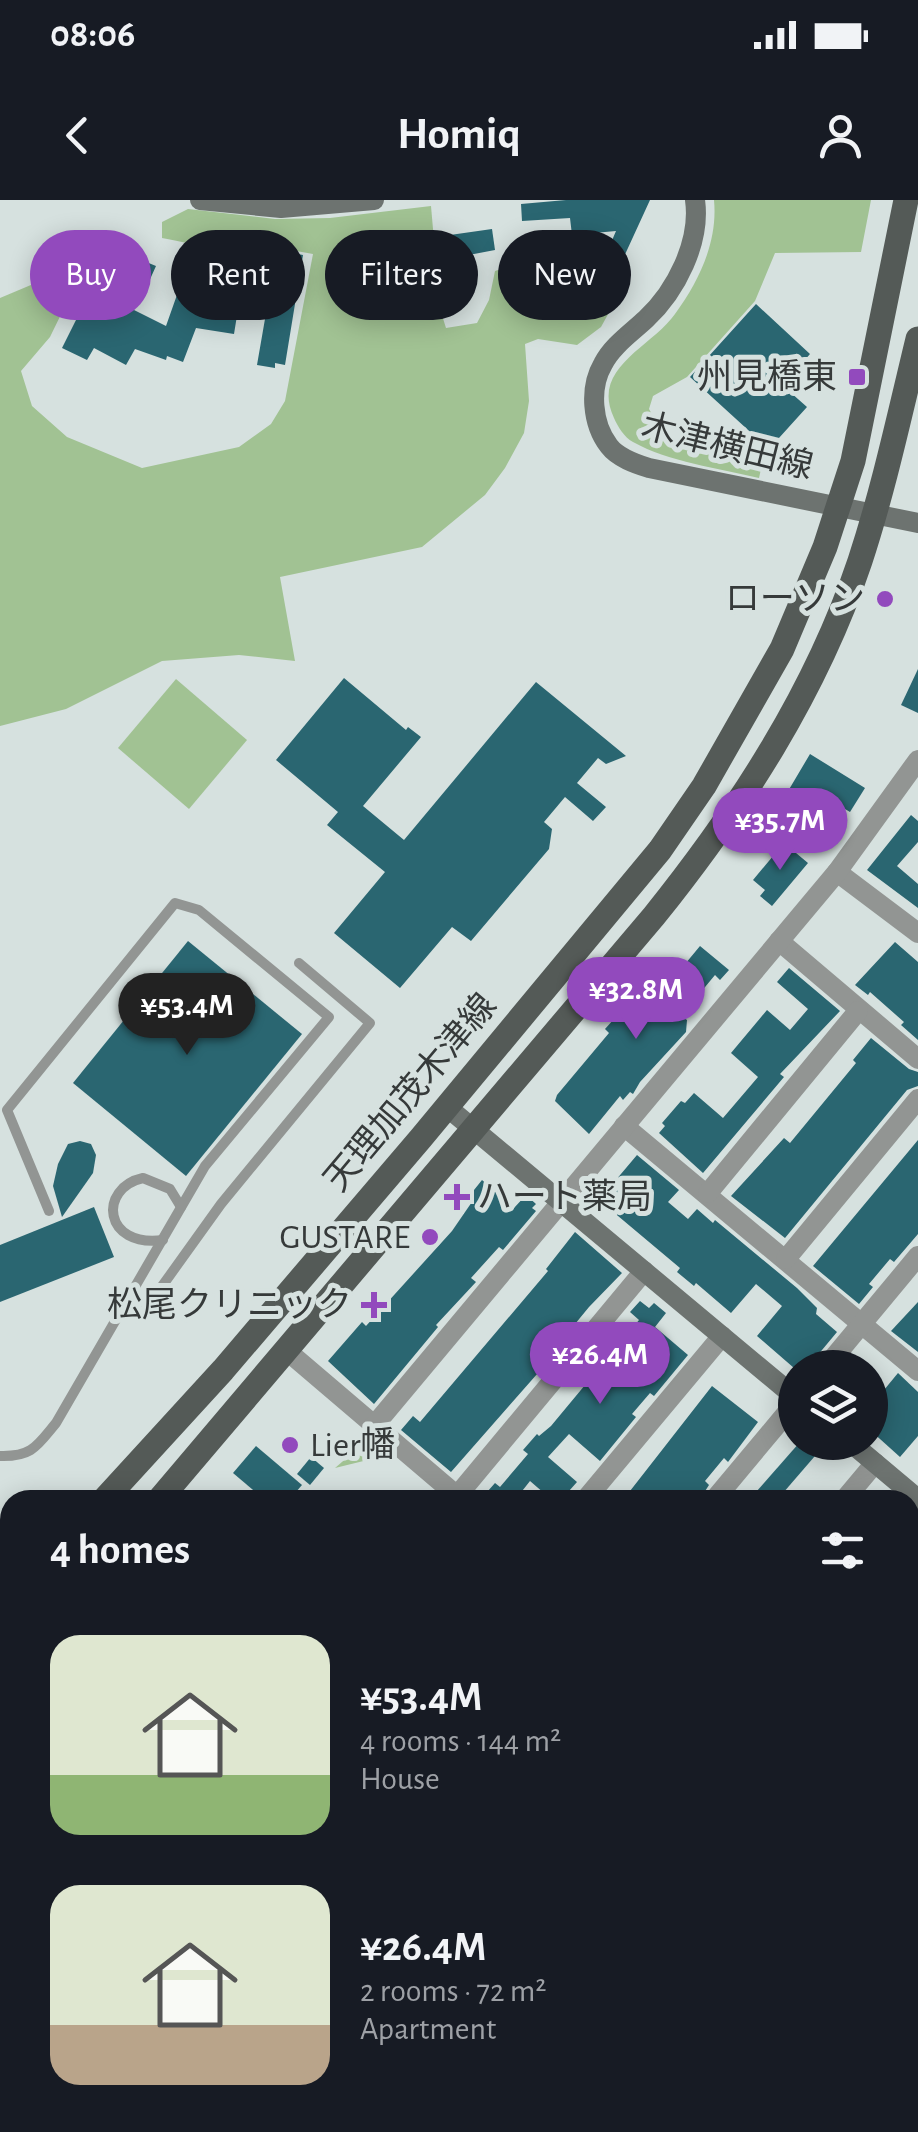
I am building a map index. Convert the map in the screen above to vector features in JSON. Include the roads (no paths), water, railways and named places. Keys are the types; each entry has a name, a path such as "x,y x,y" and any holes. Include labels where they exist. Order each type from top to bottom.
{"main road":[{"path":"200,200 281,208 374,200"},
{"name":"木津横田線","path":"694,200 694,224 684,266 648,317 624,337 602,365 592,400 610,448 634,463 918,523"},
{"name":"天理加茂木津線","path":"113,1490 223,1370 447,1107 660,850 704,786 782,649 839,508 853,461 904,209"},
{"name":"天理加茂木津線","path":"167,1490 700,859 753,780 786,728 860,563 918,338"},
{"path":"447,1107 778,1385"},
{"path":"871,1460 907,1490"}],"street":[{"path":"373,1427 836,872 918,760"},
{"path":"836,872 918,934"},
{"path":"779,941 918,1059"},
{"path":"708,1194 858,1011"},
{"path":"786,1259 918,1100"},
{"path":"624,1126 918,1371"},
{"path":"840,1350 918,1256"},
{"path":"465,1490 644,1270"},
{"path":"592,1490 722,1336"},
{"path":"286,1350 449,1490"},
{"path":"722,1490 778,1421"},
{"path":"852,1490 875,1463"}],"lane":[{"path":"0,1456 34,1451 56,1423 206,1166 329,1018 199,910 175,903 7,1110 49,1212"},
{"path":"120,1314 141,1310 160,1289 221,1204 370,1024 299,962"},
{"path":"163,1240 142,1242 125,1235 114,1215 118,1194 125,1184 143,1178 170,1189 181,1206"}],"place":[{"name":"州見橋東","path":"857,377"},
{"name":"ローソン","path":"885,599"},
{"name":"ハート薬局","path":"457,1197"},
{"name":"GUSTARE","path":"430,1237"},
{"name":"松尾クリニック","path":"374,1305"},
{"name":"Lier幡","path":"290,1445"}]}
